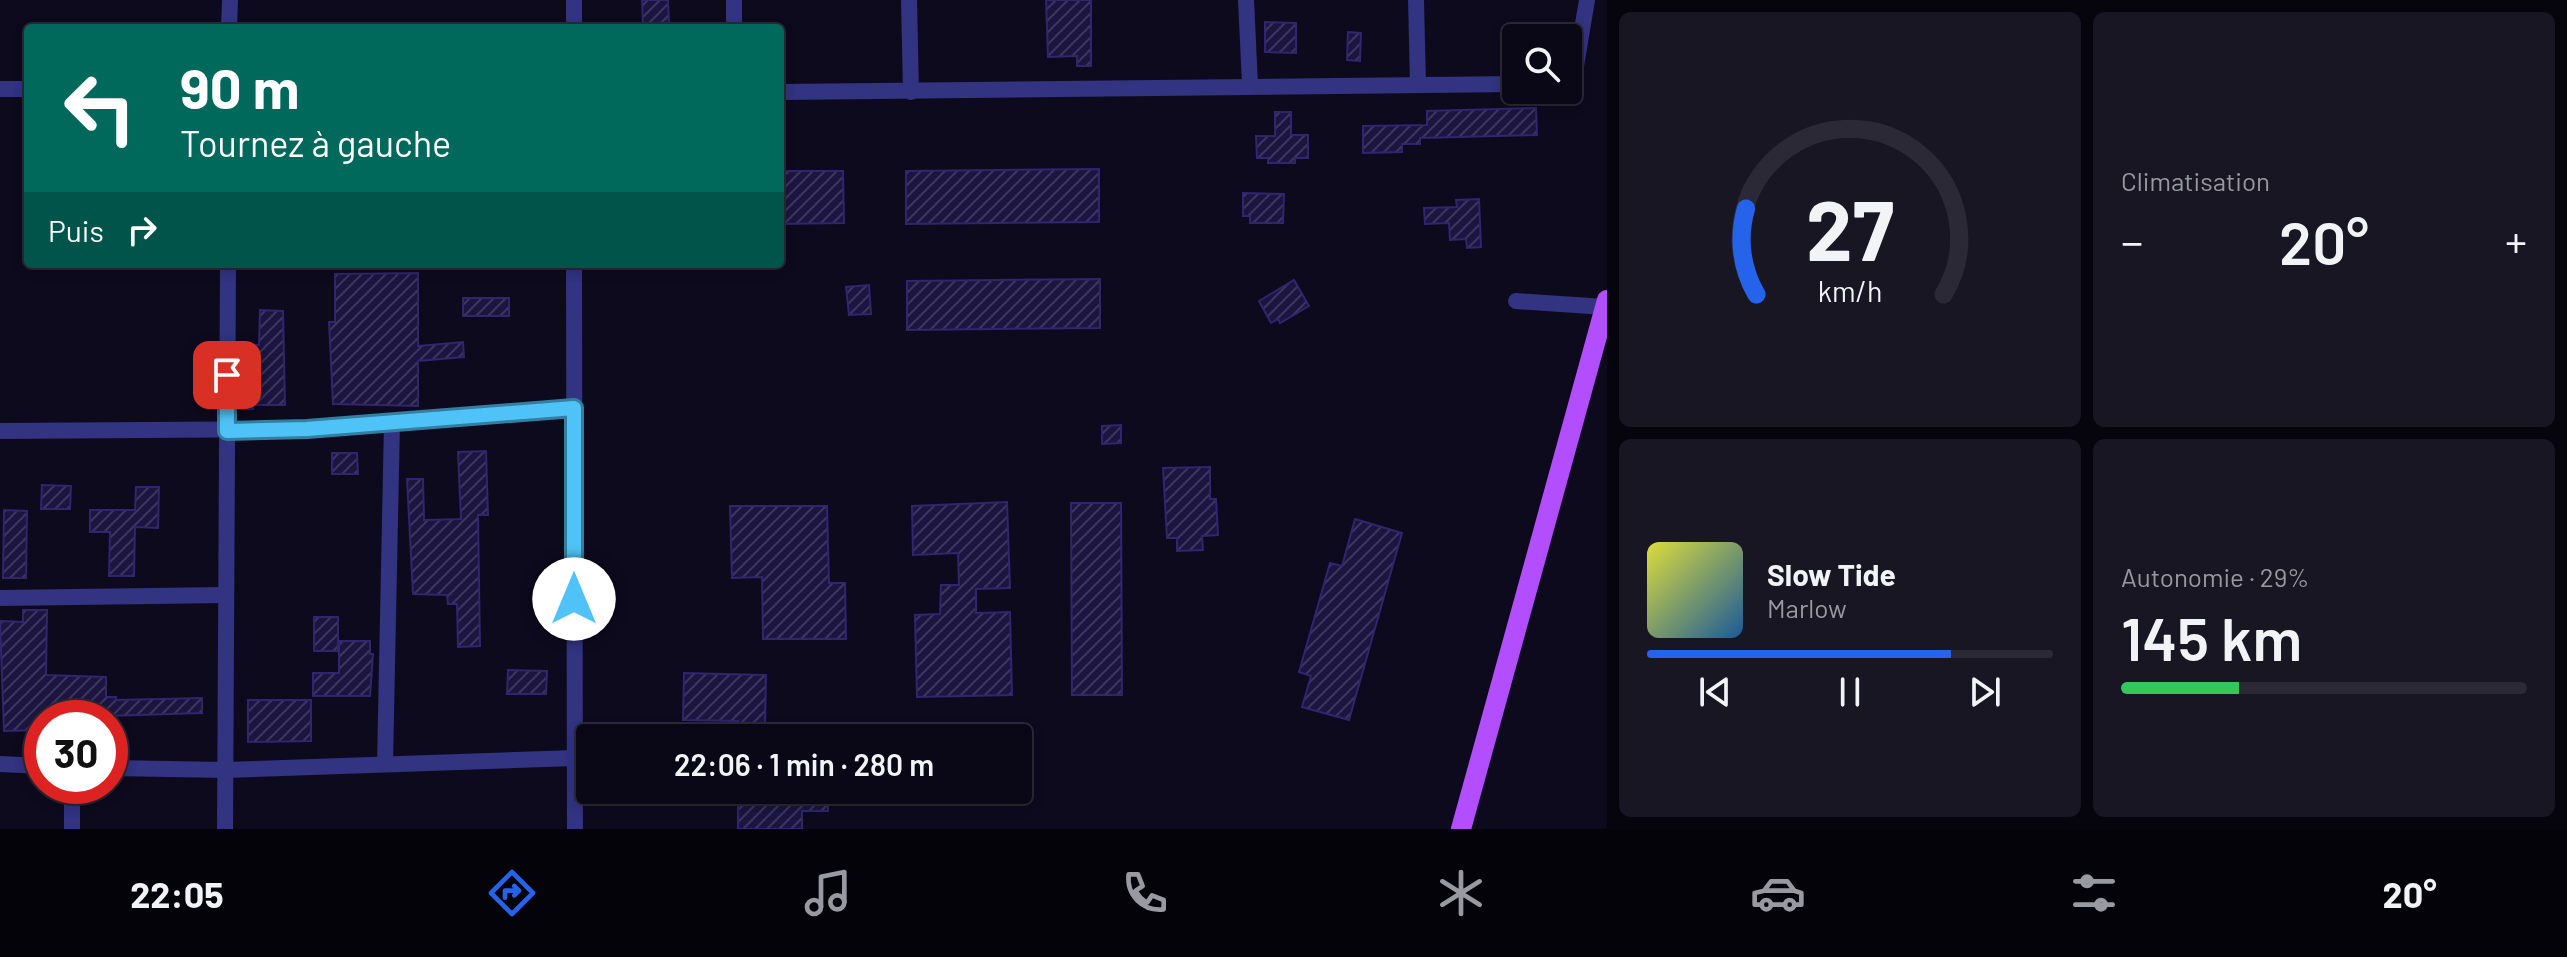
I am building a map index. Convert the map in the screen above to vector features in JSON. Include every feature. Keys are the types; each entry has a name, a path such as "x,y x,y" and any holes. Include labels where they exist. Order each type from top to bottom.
{"main road":[{"path":"1461,829 1606,304"}],"street":[{"path":"229,24 230,0"},
{"path":"574,0 574,24"},
{"path":"734,0 734,24"},
{"path":"909,0 911,92"},
{"path":"1246,0 1250,84"},
{"path":"1416,0 1418,84"},
{"path":"1582,30 1587,0"},
{"path":"784,92 1250,84 1502,84"},
{"path":"0,89 24,89"},
{"path":"225,829 228,268"},
{"path":"574,268 575,829"},
{"path":"1516,301 1606,304"},
{"path":"0,431 227,431 574,408"},
{"path":"385,764 392,422"},
{"path":"0,598 226,595"},
{"path":"128,768 226,770 575,758"},
{"path":"0,764 24,765"},
{"path":"72,804 72,829"}],"building":[{"path":"642,0 668,0 669,24 643,24"},
{"path":"1046,0 1091,0 1091,66 1077,66 1077,56 1048,57"},
{"path":"1265,22 1296,23 1296,53 1265,52"},
{"path":"1348,32 1361,33 1360,61 1347,60"},
{"path":"1536,108 1537,135 1420,138 1420,144 1402,144 1402,152 1363,153 1363,126 1427,125 1427,111"},
{"path":"1275,112 1291,112 1291,135 1308,135 1308,158 1295,158 1295,163 1268,163 1268,158 1257,158 1256,136 1275,136"},
{"path":"1099,169 1099,222 906,224 906,171"},
{"path":"784,171 843,171 844,223 784,224"},
{"path":"1243,193 1284,194 1283,223 1250,223 1250,216 1243,216"},
{"path":"1479,199 1481,247 1467,248 1466,239 1450,240 1449,223 1425,224 1424,208 1457,207 1456,200"},
{"path":"418,273 418,346 463,342 464,357 418,361 418,406 333,404 329,322 335,322 335,274"},
{"path":"1100,279 1100,328 907,330 907,281"},
{"path":"1294,280 1309,306 1280,323 1278,319 1271,323 1259,301"},
{"path":"869,285 871,314 849,315 846,287"},
{"path":"463,298 509,298 509,316 463,316"},
{"path":"260,310 283,311 285,405 253,405 253,409 238,409 239,345 259,345"},
{"path":"1121,425 1121,443 1102,444 1102,426"},
{"path":"486,451 488,515 478,515 480,646 458,647 457,604 448,604 447,595 413,594 407,479 423,479 424,520 461,519 458,452"},
{"path":"332,453 357,453 358,474 332,474"},
{"path":"1210,467 1210,499 1216,499 1218,535 1202,536 1203,550 1177,551 1177,538 1167,538 1163,468"},
{"path":"42,485 71,486 70,509 41,509"},
{"path":"136,487 159,487 158,528 135,527 134,576 109,576 110,532 90,532 90,510 135,510"},
{"path":"1007,502 1010,588 976,589 976,613 1010,612 1012,695 917,697 915,615 940,614 941,585 959,585 958,553 913,555 912,506"},
{"path":"1071,503 1121,503 1122,695 1072,695"},
{"path":"730,506 827,506 829,583 845,583 846,639 763,639 762,577 732,578"},
{"path":"4,510 27,511 26,578 3,578"},
{"path":"1355,519 1402,533 1349,720 1302,707 1311,676 1299,672 1330,563 1342,566"},
{"path":"23,610 47,610 46,675 106,677 106,697 116,697 116,700 24,700 24,730 4,731 0,621 23,622"},
{"path":"314,617 338,617 338,651 314,651"},
{"path":"339,641 370,641 370,654 373,654 370,696 313,696 313,673 339,673"},
{"path":"508,670 547,671 546,694 507,694"},
{"path":"684,673 766,675 765,724 683,720"},
{"path":"202,698 202,713 128,715 128,700 116,700"},
{"path":"248,700 311,700 311,741 248,742"},
{"path":"738,804 828,804 828,811 802,811 802,829 738,829"}],"route":[{"path":"227,375 227,431 307,429 574,408 574,599"}]}
